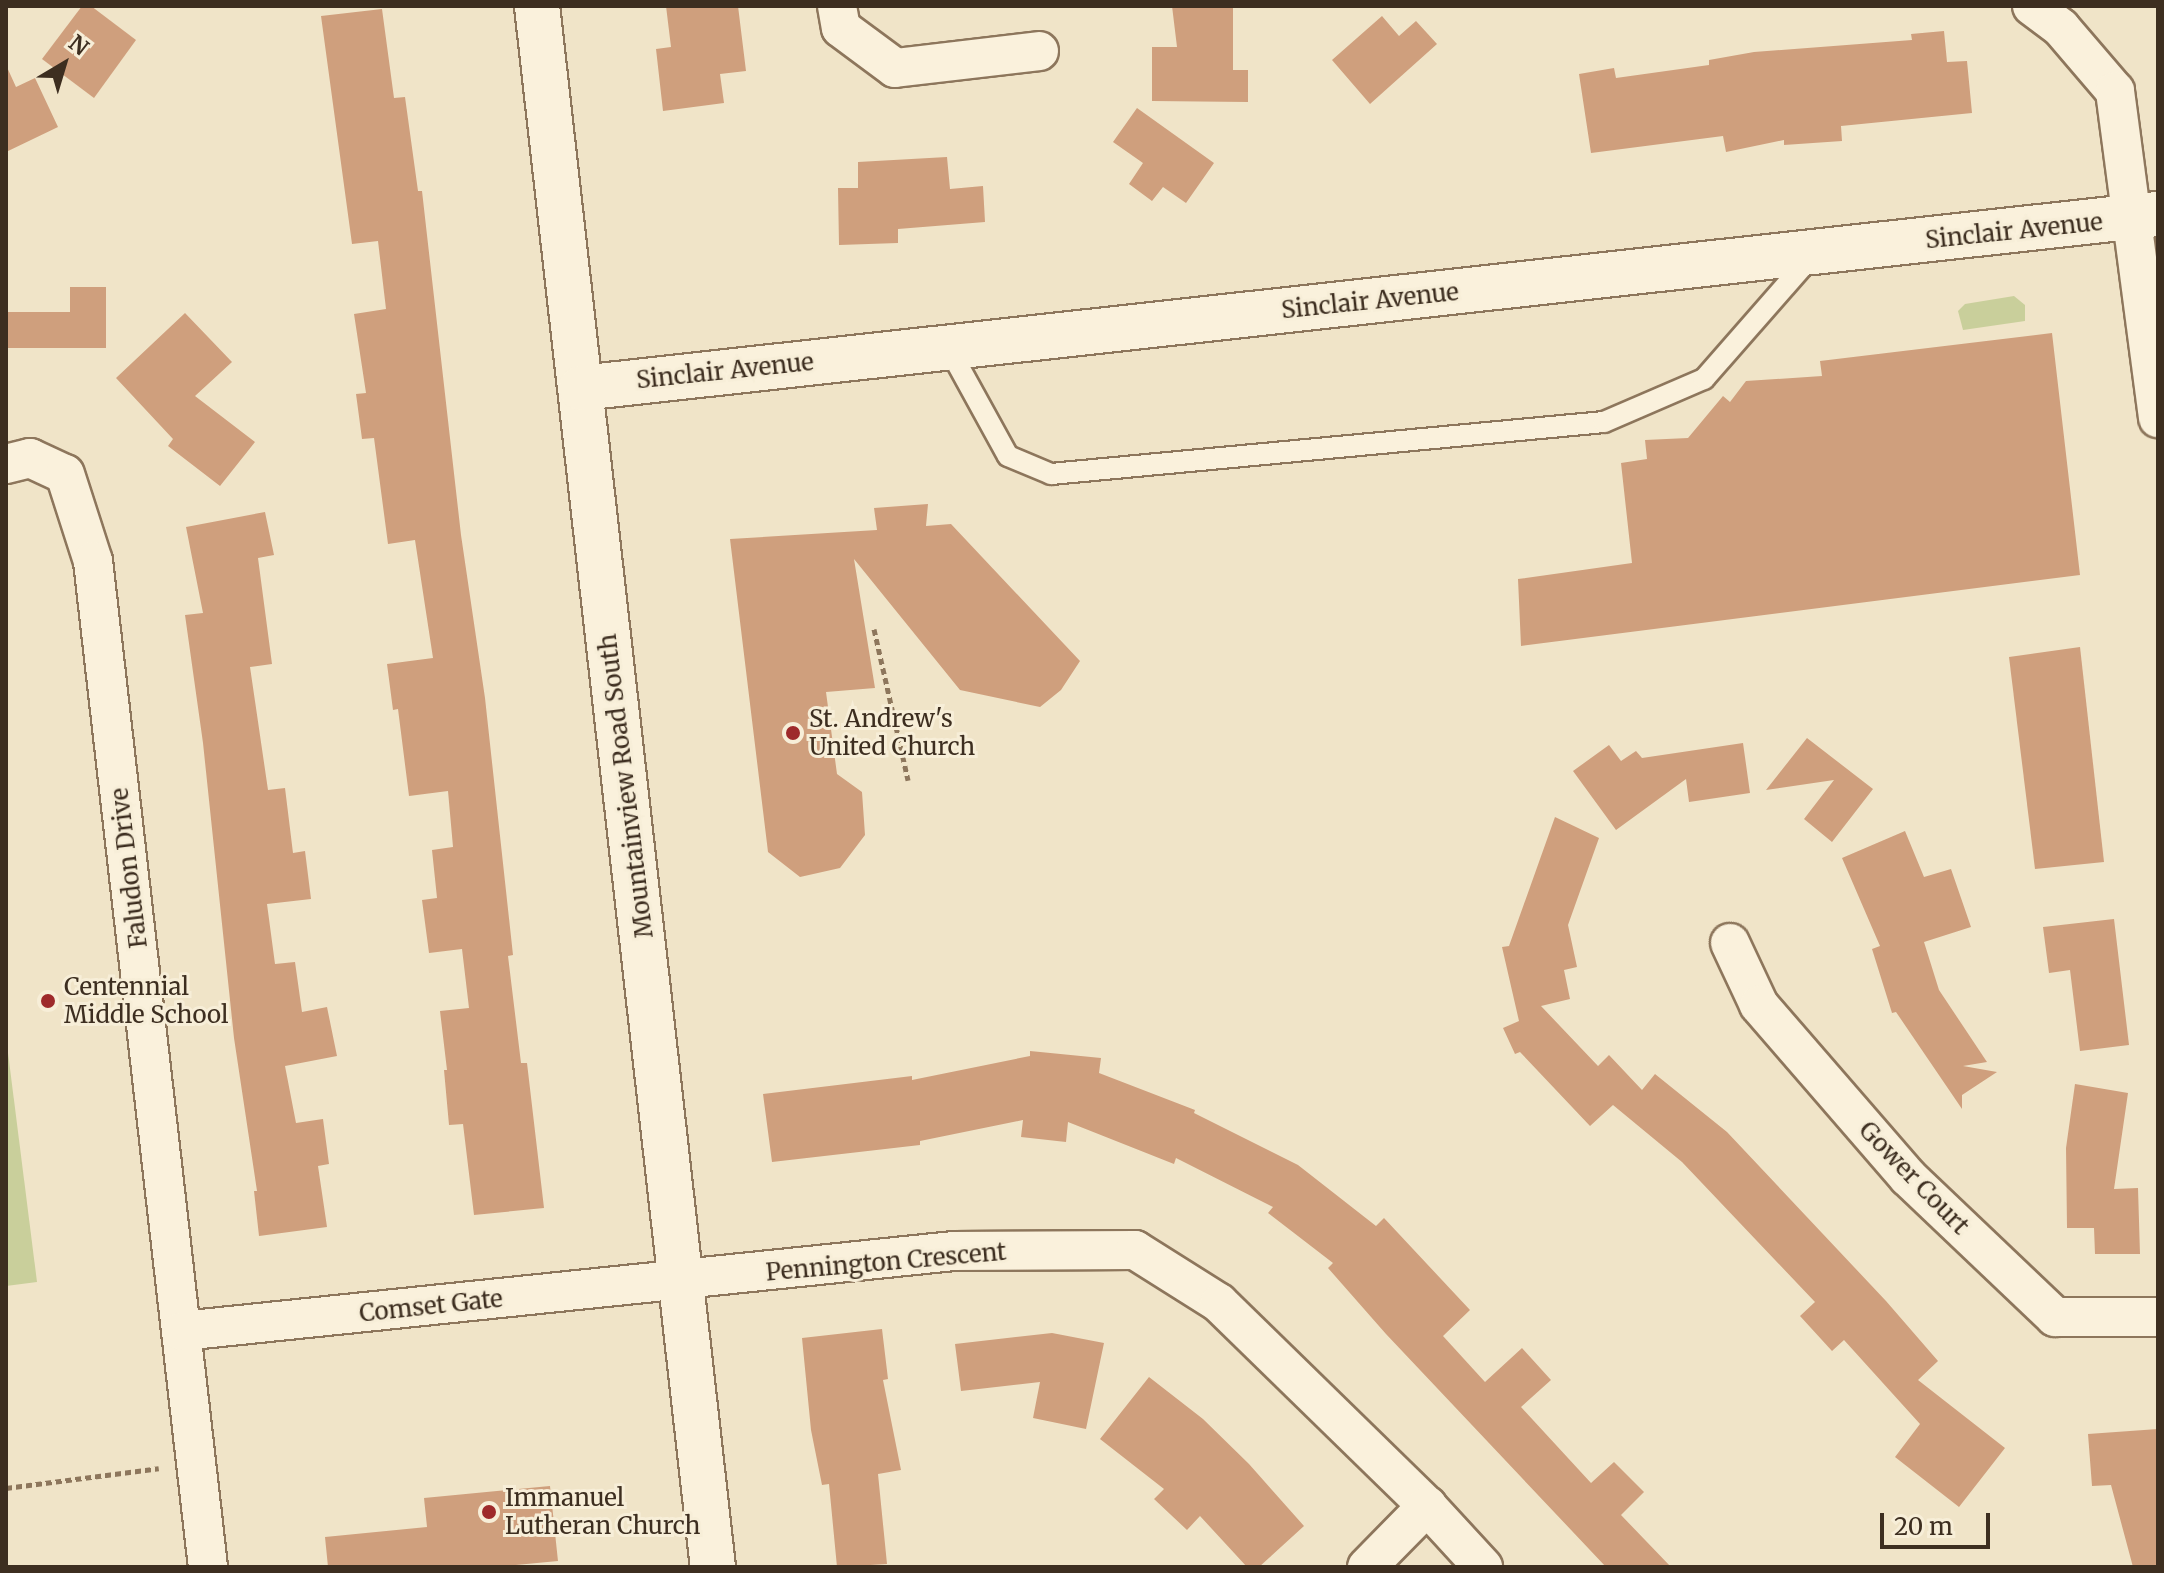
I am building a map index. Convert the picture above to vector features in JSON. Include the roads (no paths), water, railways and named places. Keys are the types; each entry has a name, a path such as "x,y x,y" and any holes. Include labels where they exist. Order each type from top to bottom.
{"main road":[{"name":"Mountainview Road South","path":"537,6 713,1567"},
{"name":"Sinclair Avenue","path":"581,388 2145,216"}],"street":[{"path":"837,6 841,28 895,68 1039,51"},
{"path":"2032,6 2061,28 2115,91 2145,216 2158,418"},
{"name":"Faludon Drive","path":"6,464 30,458 65,474 93,561 208,1567"},
{"name":"Gower Court","path":"1730,943 1759,1005 1898,1166 2055,1317 2158,1317"},
{"name":"Pennington Crescent","path":"680,1281 953,1251 1135,1250 1219,1303 1427,1506 1483,1567"},
{"name":"Comset Gate","path":"182,1331 680,1281"},
{"path":"1367,1567 1427,1506"}],"lane":[{"path":"948,347 1008,456 1051,474 1604,422 1704,379 1814,252"}],"place":[{"name":"St. Andrew's United Church","path":"793,733"},
{"name":"Centennial Middle School","path":"48,1001"},
{"name":"Immanuel Lutheran Church","path":"489,1512"}]}
